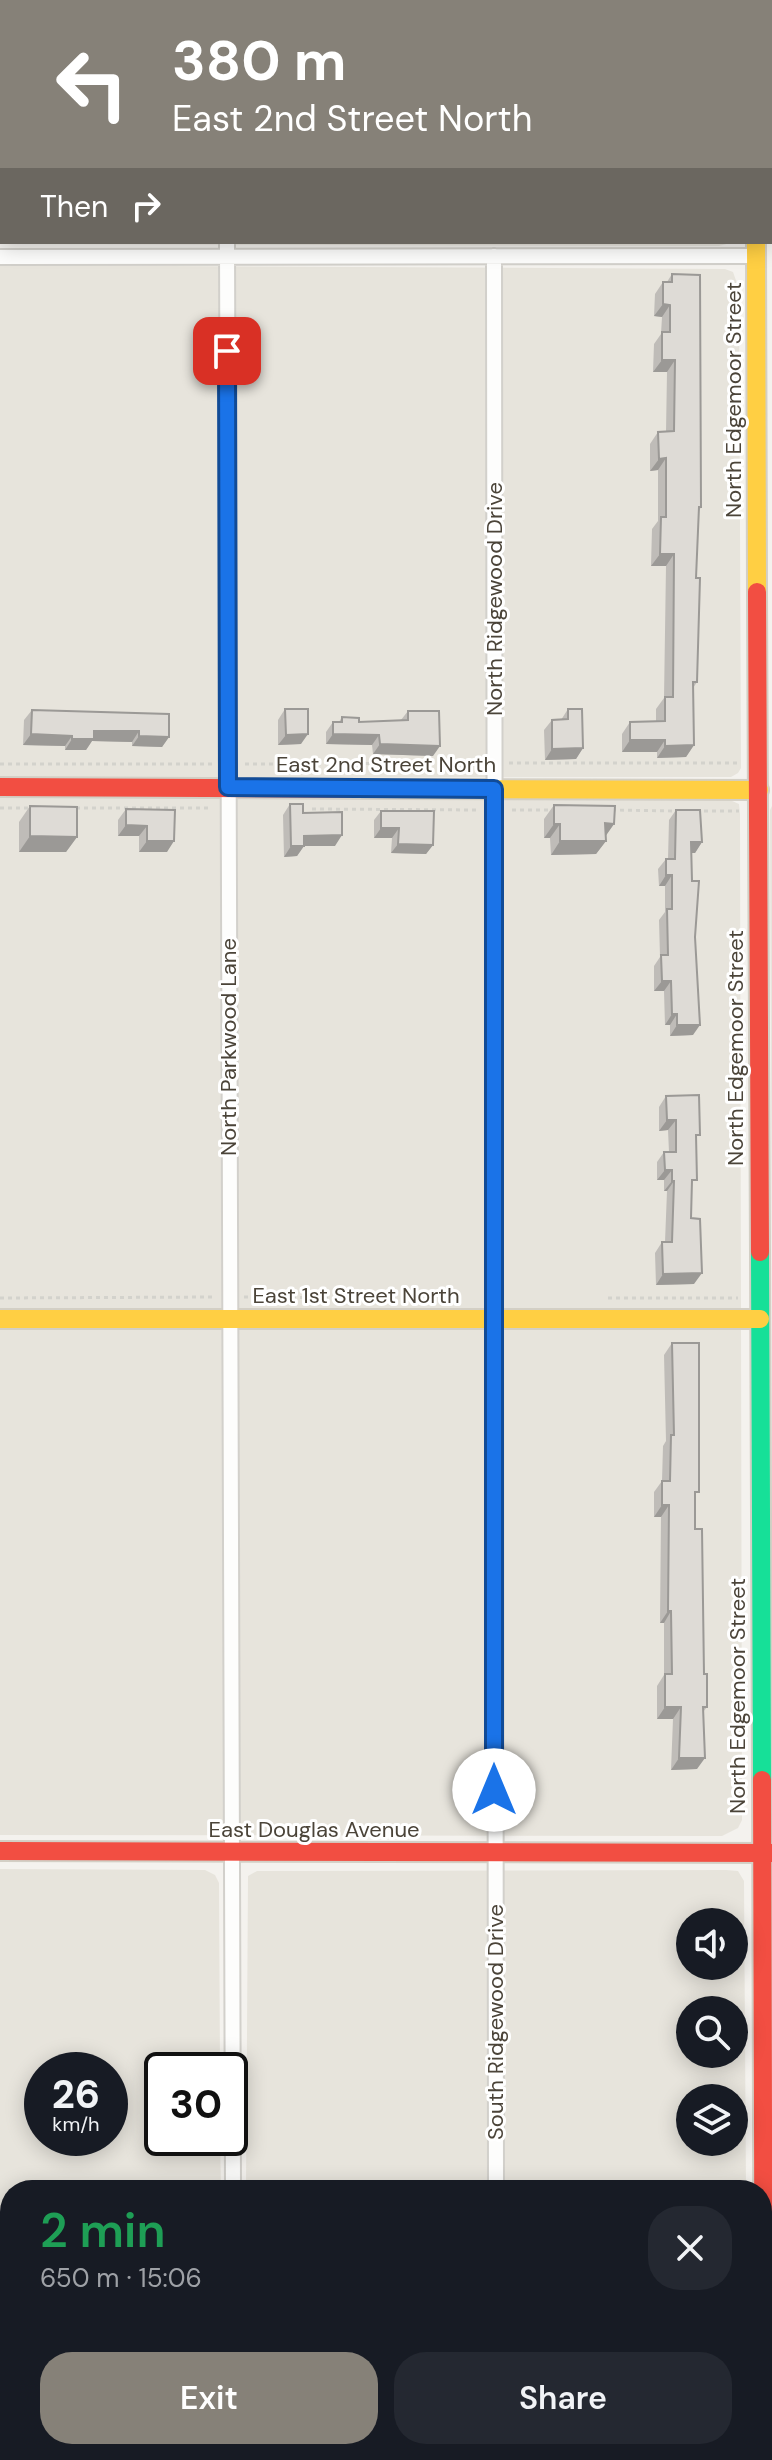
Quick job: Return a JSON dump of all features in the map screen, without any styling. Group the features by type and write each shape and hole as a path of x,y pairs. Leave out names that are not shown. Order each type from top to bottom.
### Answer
{"street":[{"path":"0,257 227,249 494,256 756,249"},
{"name":"North Parkwood Lane","path":"227,249 233,2180"},
{"name":"North Edgemoor Street","path":"756,249 765,790 760,1319 767,1853 765,2180"},
{"name":"North Ridgewood Drive","path":"494,256 494,1854"},
{"name":"East 2nd Street North","path":"0,787 765,790"},
{"name":"East 1st Street North","path":"0,1319 760,1319"},
{"name":"East Douglas Avenue","path":"0,1851 767,1853"},
{"name":"South Ridgewood Drive","path":"494,1854 496,2180"}],"path":[{"path":"0,764 737,763"},
{"path":"0,808 31,808"},
{"path":"62,808 228,808"},
{"path":"301,809 557,810"},
{"path":"603,810 678,811"},
{"path":"694,811 739,811"},
{"path":"0,1298 402,1299"},
{"path":"601,1299 738,1298"}],"shaded area":[{"path":"0,244 726,244 719,246"},
{"path":"0,265 725,269 733,272 739,289 741,768 738,773 731,777 0,778"},
{"path":"723,797 739,804 740,814 742,1820 738,1828 722,1836 0,1835 0,798"},
{"path":"772,806 772,1319 770,810"},
{"path":"0,1869 205,1870 215,1875 219,1883 220,2052 144,2052 144,2156 220,2156 221,2180 0,2180"},
{"path":"726,1870 738,1871 744,1881 744,1908 676,1908 676,1980 745,1980 745,1996 676,1996 676,2068 745,2068 745,2084 676,2084 676,2156 746,2156 746,2180 246,2180 248,1876 257,1871"}],"building":[{"path":"672,274 700,275 701,507 696,578 700,578 697,682 693,682 694,745 665,746 665,740 630,740 630,722 665,721 665,697 673,697 674,554 660,554 661,517 666,517 666,458 659,459 658,432 674,431 675,360 662,360 662,332 670,332 670,305 663,304 663,282 672,282"},
{"path":"285,709 308,709 308,734 286,735"},
{"path":"568,709 582,709 583,748 552,749 552,720 568,719"},
{"path":"32,710 169,714 169,737 139,736 139,731 94,731 94,739 31,734"},
{"path":"408,711 439,711 440,746 380,744 379,735 333,734 333,722 342,722 342,717 359,718 359,722 408,720"},
{"path":"290,804 303,804 303,813 342,812 342,835 304,836 304,846 291,846"},
{"path":"554,805 615,806 614,824 605,823 606,841 560,841 560,824 554,824"},
{"path":"30,806 77,807 77,837 30,836"},
{"path":"126,809 175,810 174,841 147,841 147,826 126,825"},
{"path":"676,810 700,810 702,842 691,842 692,881 699,881 695,937 700,1025 677,1025 677,1014 672,1014 671,981 662,981 661,955 668,955 667,909 672,909 672,875 666,875 666,859 675,859"},
{"path":"381,811 434,811 433,845 398,844 399,828 381,828"},
{"path":"699,1095 700,1135 696,1135 697,1180 692,1180 691,1218 700,1219 702,1273 663,1274 662,1242 672,1242 674,1181 672,1170 665,1170 664,1152 676,1152 676,1120 667,1120 666,1096"},
{"path":"672,1343 699,1343 699,1492 695,1492 695,1529 702,1529 704,1674 707,1674 707,1707 703,1707 705,1758 679,1758 681,1707 665,1707 665,1674 672,1674 671,1611 668,1611 669,1505 662,1505 662,1481 670,1481 671,1435 674,1435"}],"traffic: fast":[{"path":"760,1252 762,1780"}],"traffic: slow":[{"path":"756,244 757,592"},
{"path":"384,789 759,790"},
{"path":"0,1319 760,1319"}],"traffic: jam":[{"path":"757,592 760,1252"},
{"path":"0,787 384,789"},
{"path":"762,1780 763,2180"},
{"path":"0,1851 772,1853"}],"route":[{"path":"227,351 228,787 494,789 494,1790"}]}
